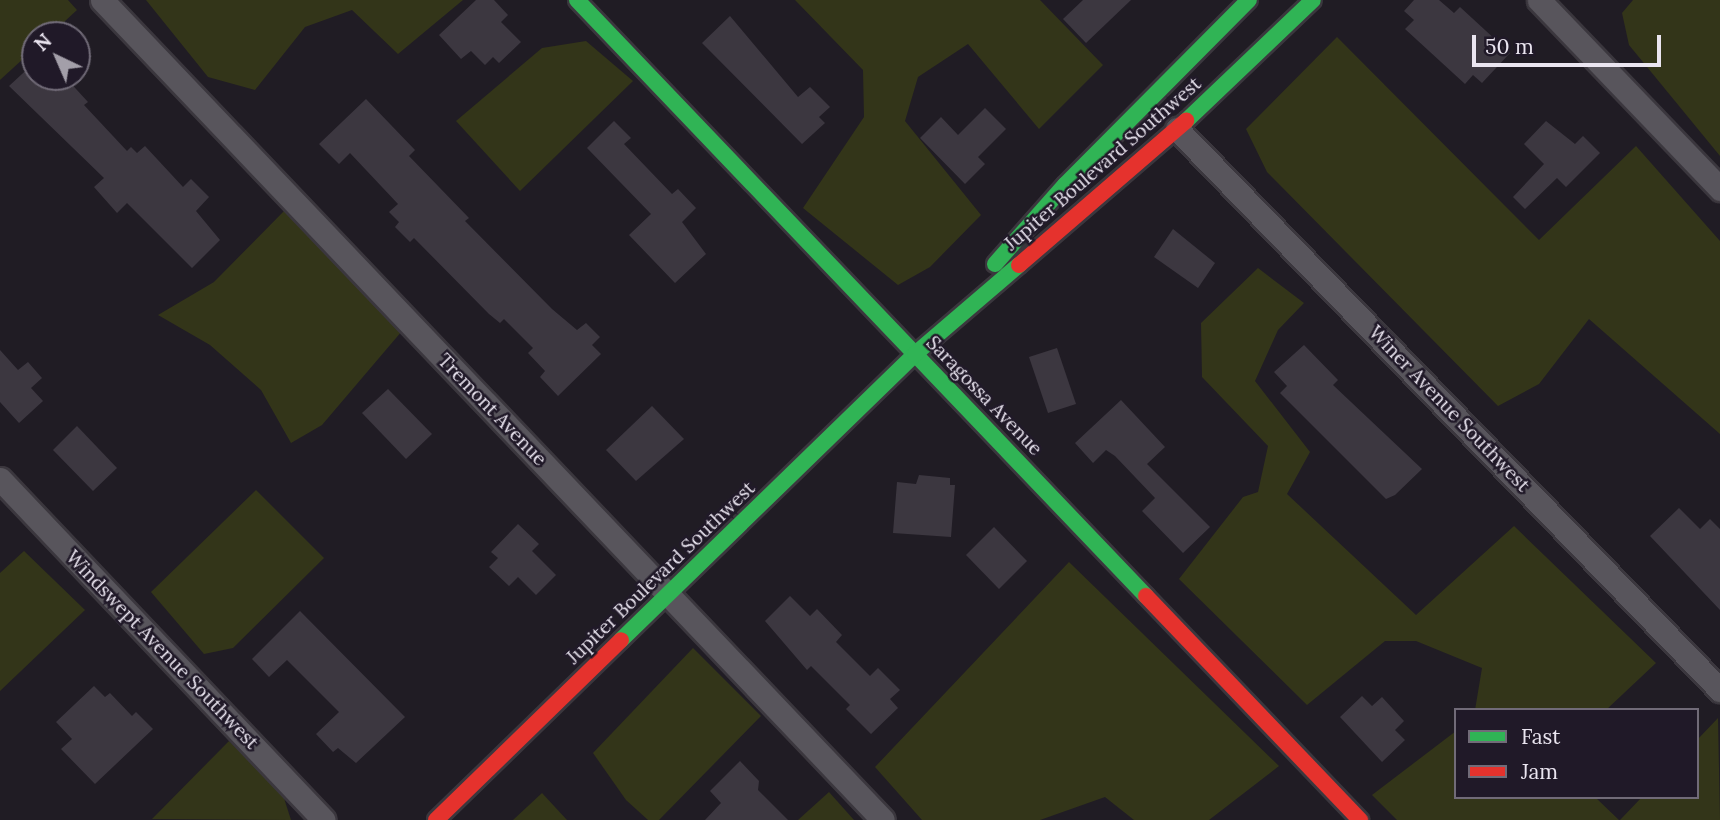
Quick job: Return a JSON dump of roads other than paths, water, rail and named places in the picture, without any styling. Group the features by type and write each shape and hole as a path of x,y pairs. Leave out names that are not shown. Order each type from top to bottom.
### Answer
{"street":[{"name":"Tremont Avenue","path":"102,0 883,820"},
{"name":"Saragossa Avenue","path":"577,0 1360,820"},
{"name":"Jupiter Boulevard Southwest","path":"915,355 1065,186 1249,0"},
{"name":"Jupiter Boulevard Southwest","path":"436,820 915,355 1178,129 1313,0"},
{"path":"1539,0 1720,188"},
{"name":"Winer Avenue Southwest","path":"1178,129 1720,690"},
{"name":"Windswept Avenue Southwest","path":"0,479 324,820"}]}
